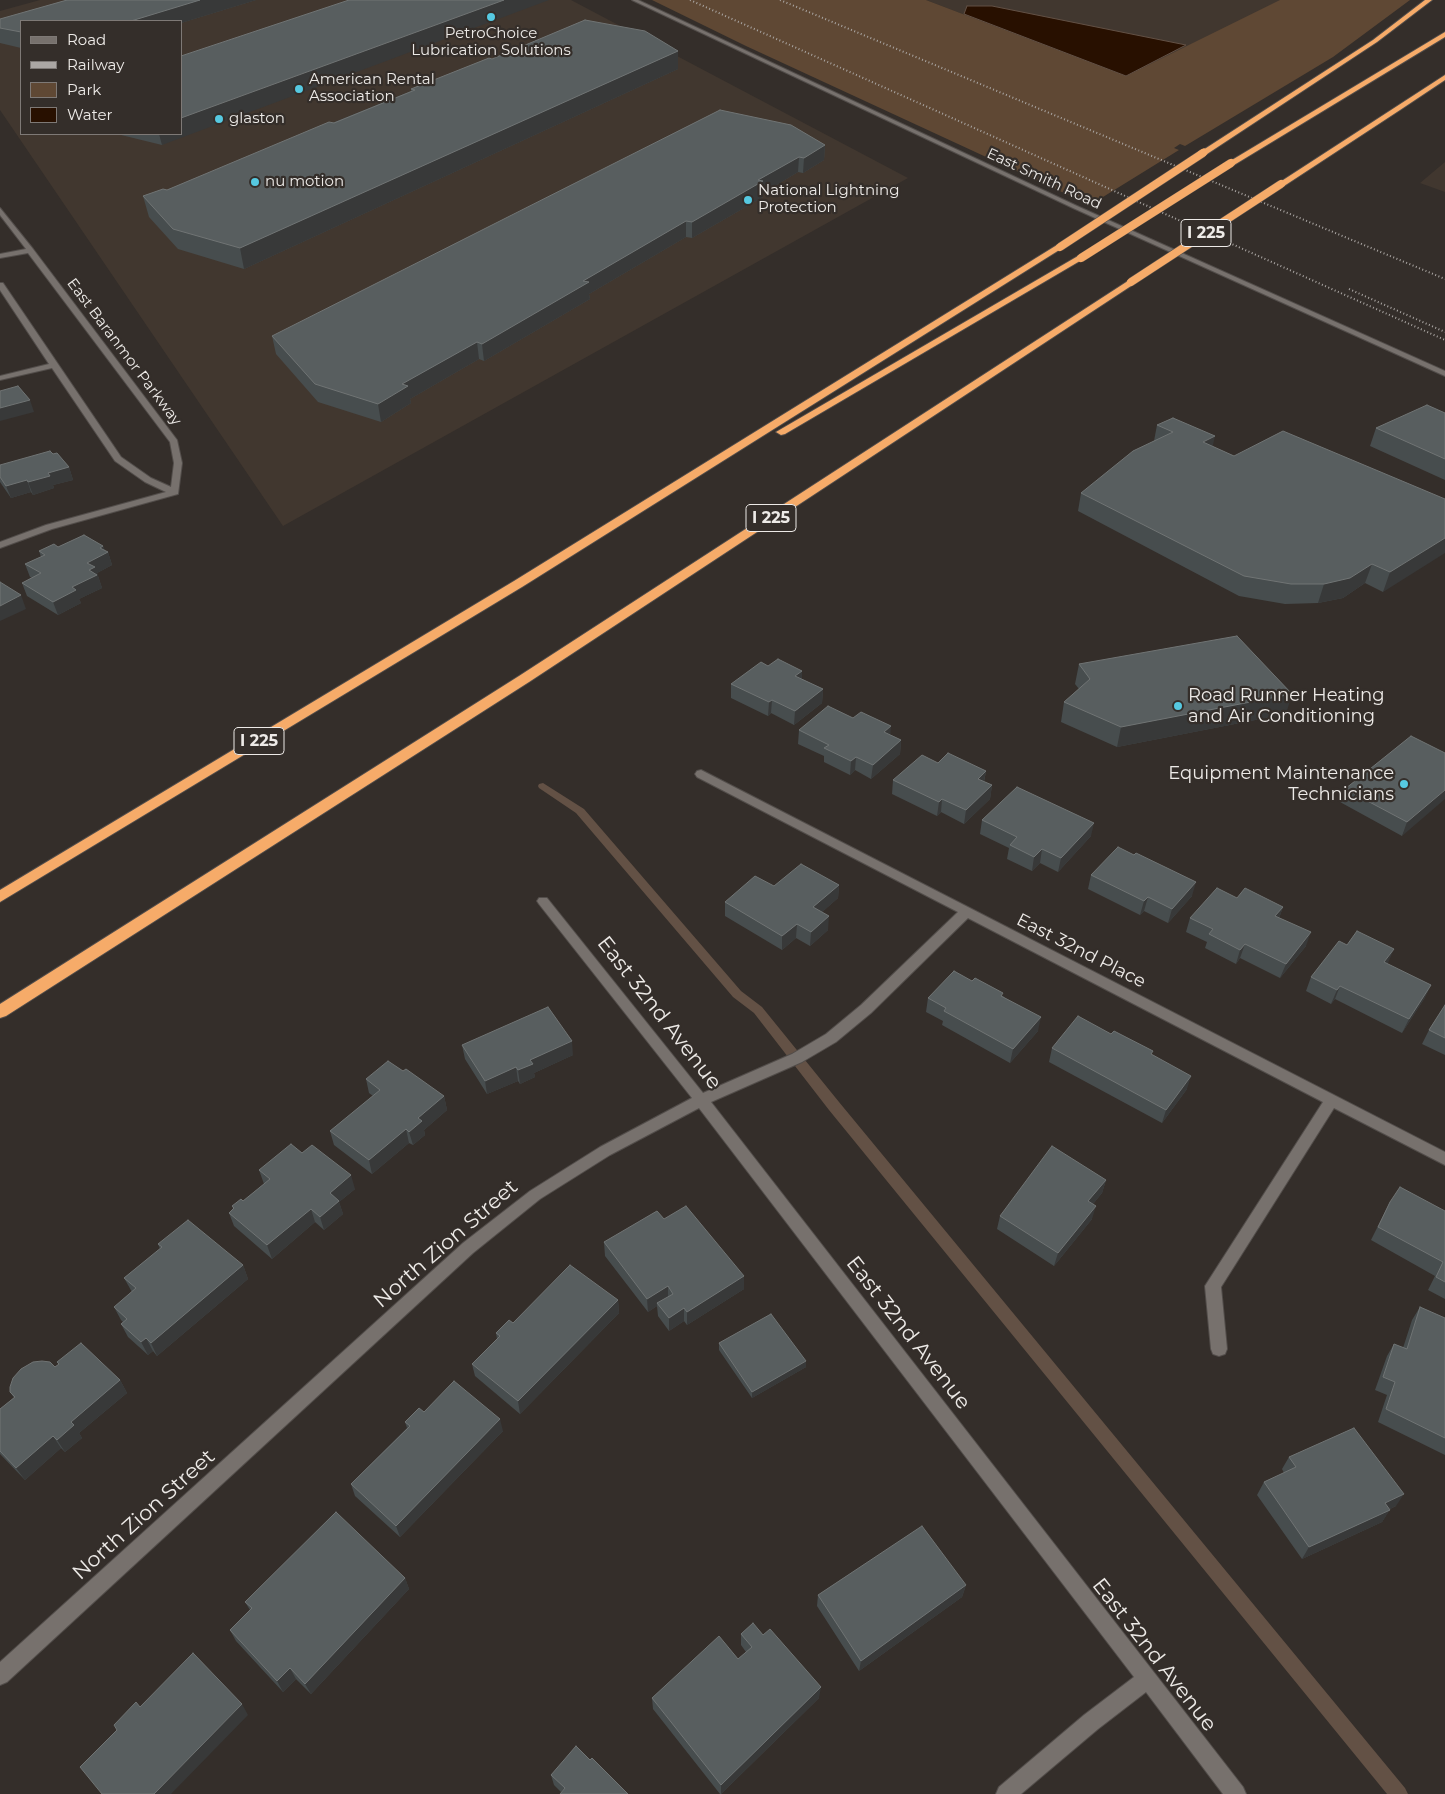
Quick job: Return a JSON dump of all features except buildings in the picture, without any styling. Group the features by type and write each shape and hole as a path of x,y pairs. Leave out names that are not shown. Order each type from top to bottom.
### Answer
{"highway":[{"path":"518,584 1060,248 1376,41 1429,0"},
{"path":"518,584 1081,258 1231,163 1445,34"},
{"path":"1398,110 1445,77"},
{"path":"1398,110 1445,85"},
{"name":"I 225","path":"0,1012 524,680 1281,184 1398,110"},
{"name":"I 225","path":"0,897 518,584"}],"street":[{"name":"East Smith Road","path":"634,0 1075,207 1445,374"},
{"name":"East Baranmor Parkway","path":"0,210 174,442 178,463 175,492"},
{"path":"0,256 31,250"},
{"path":"0,285 118,459 148,480 175,492"},
{"path":"0,378 54,365"},
{"path":"0,545 58,524 175,492"},
{"name":"East 32nd Place","path":"701,774 1445,1160"},
{"name":"East 32nd Avenue","path":"543,901 701,1100 1146,1680 1236,1794"},
{"name":"North Zion Street","path":"0,1675 468,1248 535,1195 605,1151 701,1100 797,1058 831,1038 866,1009 966,912"},
{"path":"1219,1349 1213,1286 1331,1101"},
{"path":"1006,1794 1090,1722 1146,1680"}],"shaded area":[{"path":"40,0 571,0 908,178 283,526 0,110 0,11"},
{"path":"926,0 1287,0 1126,76"},
{"path":"1445,162 1445,192 1420,183"}],"green space":[{"path":"652,0 926,0 1126,76 1280,0 1410,0 1333,57 1185,146 1180,144 1174,148 1179,150 1090,205 746,46"}],"water":[{"path":"967,6 992,6 1186,45 1126,76 964,14"}],"waterway":[{"path":"543,786 580,811 737,994 758,1010 834,1106 1399,1794"}],"railway":[{"path":"690,0 1445,340"},
{"path":"780,0 1445,279"},
{"path":"1349,289 1445,332"}],"place":[{"name":"PetroChoice Lubrication Solutions","path":"491,17"},
{"name":"American Rental Association","path":"299,89"},
{"name":"glaston","path":"219,119"},
{"name":"nu motion","path":"255,182"},
{"name":"National Lightning Protection","path":"748,200"},
{"name":"Road Runner Heating and Air Conditioning","path":"1178,706"},
{"name":"Equipment Maintenance Technicians","path":"1404,784"}]}
